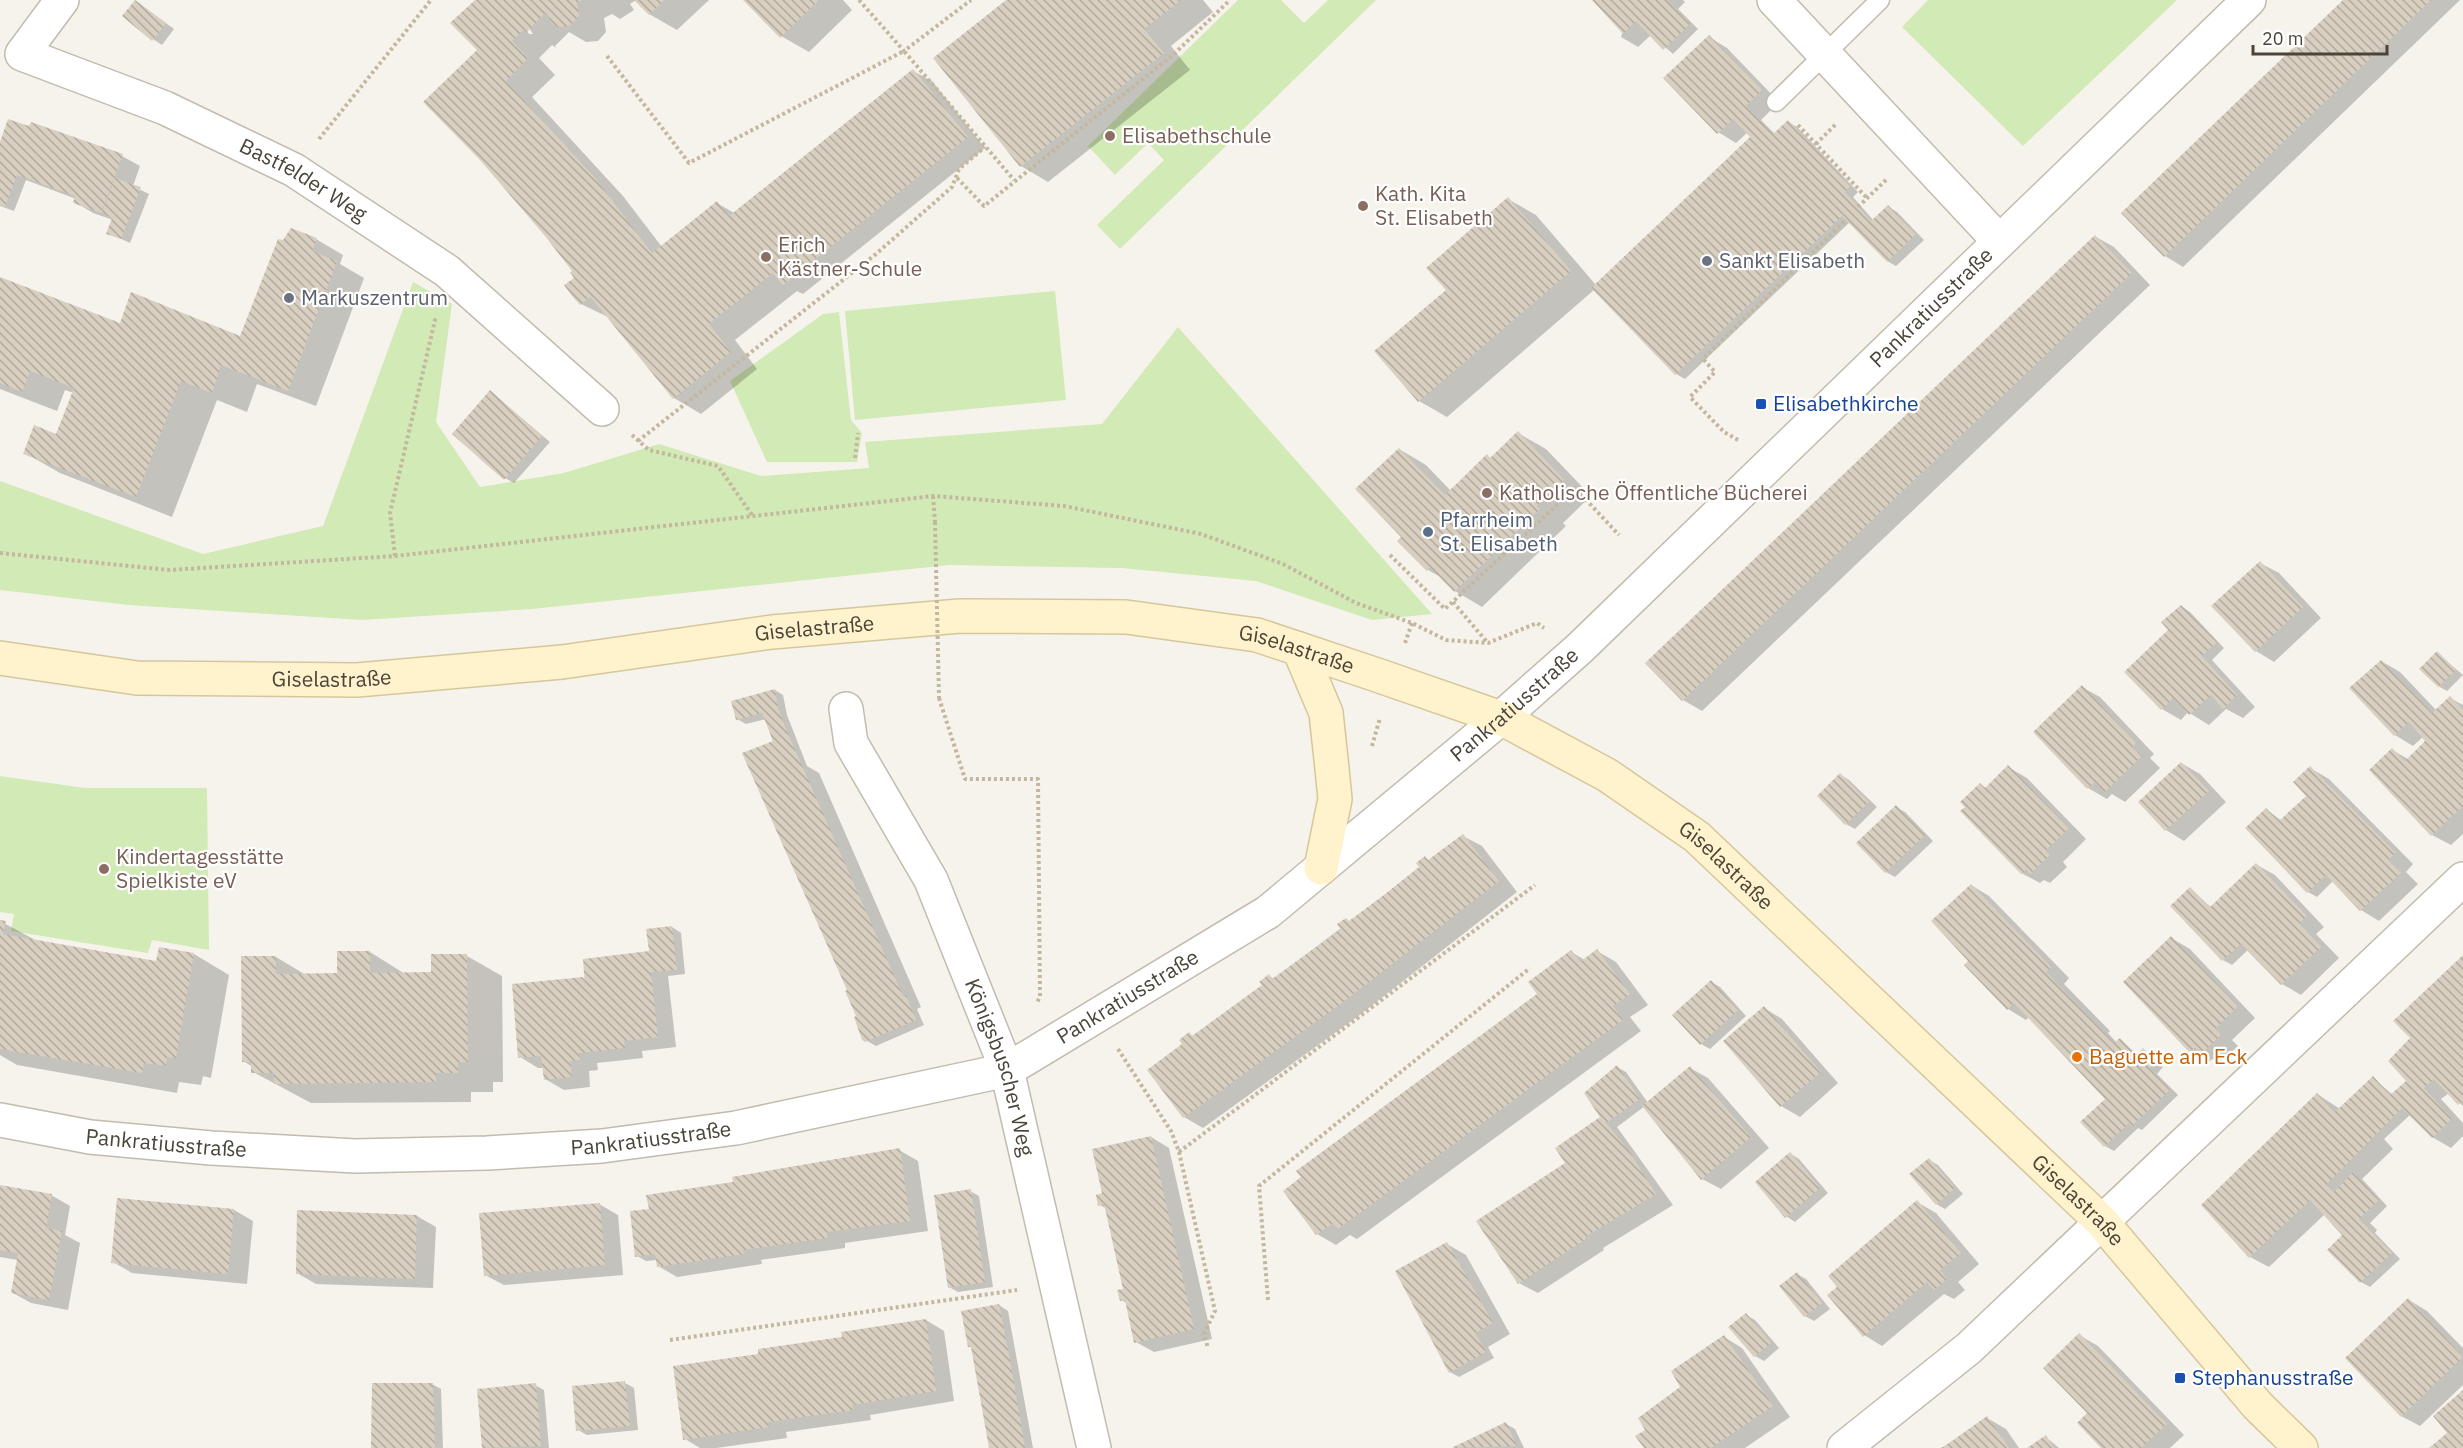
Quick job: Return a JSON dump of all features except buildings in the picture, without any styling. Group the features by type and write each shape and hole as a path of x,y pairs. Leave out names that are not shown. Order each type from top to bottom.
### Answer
{"main road":[{"name":"Giselastraße","path":"0,658 137,678 357,680 562,662 772,632 960,616 1126,617 1257,635 1500,718 1607,775 1696,837 2101,1221 2258,1406 2301,1448"},
{"path":"1299,649 1326,713 1331,759 1335,800 1321,868"}],"street":[{"name":"Bastfelder Weg","path":"62,0 22,54 165,108 294,170 447,271 602,409"},
{"name":"Pankratiusstraße","path":"1774,0 1825,52 1999,242"},
{"name":"Pankratiusstraße","path":"0,1120 90,1137 211,1148 355,1156 487,1153 602,1146 736,1128 1007,1070 1268,912 1500,718 1580,648 2249,0"},
{"name":"Königsbuscher Weg","path":"846,709 851,743 931,880 1007,1070 1094,1448"},
{"path":"1844,1448 1969,1348 2463,879"}],"lane":[{"path":"1776,102 1880,0"}],"path":[{"path":"294,170 431,0"},
{"path":"859,0 1014,180"},
{"path":"606,56 689,163 904,51 971,0"},
{"path":"957,178 984,206 1173,56 1230,0"},
{"path":"1776,102 1866,200 1858,207"},
{"path":"1816,144 1824,136"},
{"path":"638,441 876,254 952,187 959,169 985,147"},
{"path":"1773,459 1724,432 1690,397 1714,372 1702,359 1846,220"},
{"path":"395,556 390,513 447,271"},
{"path":"855,458 858,434"},
{"path":"634,437 649,450 718,466 752,515"},
{"path":"1390,555 1445,609 1575,489 1619,535"},
{"path":"0,553 169,570 395,556 933,496 1064,506 1201,534 1283,564 1356,603 1412,623 1446,639 1488,643 1506,638 1537,623 1580,648"},
{"path":"933,496 939,698 965,779 1038,779 1040,996 1035,1006"},
{"path":"1453,602 1488,643"},
{"path":"1179,1152 1535,885"},
{"path":"1268,1300 1259,1186 1530,968"},
{"path":"1097,1015 1171,1131 1179,1152 1215,1311 1204,1334 1208,1348"},
{"path":"670,1340 1057,1285"}],"green space":[{"path":"1238,0 1281,0 1304,23 1328,0 1376,0 1120,249 1097,225 1164,160 1148,143 1115,175 1088,146"},
{"path":"1928,0 2177,0 2023,146 1902,27"},
{"path":"413,282 452,304 436,422 480,487 564,473 659,444 761,476 869,468 865,442 1102,424 1178,327 1432,614 1372,620 1256,581 1121,568 949,565 532,609 362,620 129,605 0,590 0,481 203,554 323,526"},
{"path":"1055,291 1066,400 855,420 845,311"},
{"path":"839,312 851,420 862,433 857,462 767,462 730,381 823,314"},
{"path":"0,776 85,788 207,788 209,950 152,940 148,953 11,931 14,914 0,912"}],"place":[{"name":"Elisabethschule","path":"1110,136"},
{"name":"Kath. Kita St. Elisabeth","path":"1363,206"},
{"name":"Erich Kästner-Schule","path":"766,257"},
{"name":"Sankt Elisabeth","path":"1707,261"},
{"name":"Markuszentrum","path":"289,298"},
{"name":"Elisabethkirche","path":"1761,404"},
{"name":"Katholische Öffentliche Bücherei","path":"1487,493"},
{"name":"Pfarrheim St. Elisabeth","path":"1428,532"},
{"name":"Kindertagesstätte Spielkiste eV","path":"104,869"},
{"name":"Baguette am Eck","path":"2077,1057"},
{"name":"Stephanusstraße","path":"2180,1378"}]}
